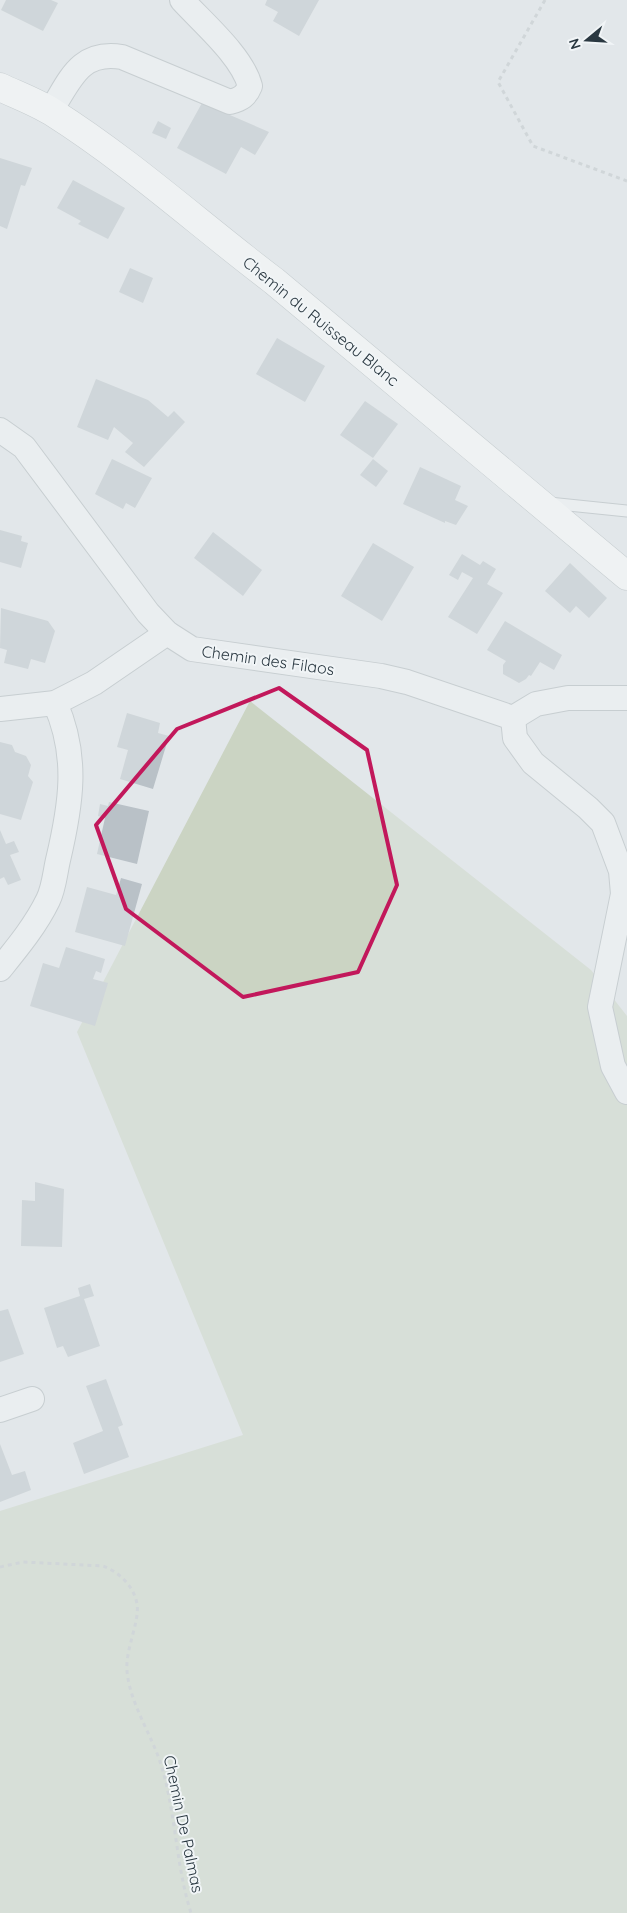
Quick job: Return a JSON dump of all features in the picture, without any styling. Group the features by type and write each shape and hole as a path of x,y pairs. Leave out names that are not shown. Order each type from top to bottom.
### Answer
{"street":[{"path":"50,112 78,68 86,61 98,56 122,57 230,102 239,100 246,94 250,86 247,76 238,62 182,0"},
{"name":"Chemin du Ruisseau Blanc","path":"0,87 50,112 142,174 214,235 274,281 627,576"},
{"name":"Chemin des Filaos","path":"0,430 24,447 148,613 167,633 192,650 380,676 407,682 513,718"},
{"path":"0,708 55,703 94,683 167,633"},
{"path":"627,698 568,698 536,704 513,718 515,738 533,763 588,808 603,823 622,871 623,894 600,1007 612,1066 627,1092"},
{"path":"0,969 24,939 48,899 68,817 70,745 55,703"},
{"path":"0,1410 32,1399"}],"lane":[{"path":"538,502 627,510"}],"path":[{"path":"545,0 498,82 533,146 627,181"},
{"name":"Chemin De Palmas","path":"0,1567 23,1562 103,1566 115,1571 132,1590 138,1605 128,1652 127,1671 131,1690 153,1739 162,1770 183,1887 191,1913"}],"highlighted area":[{"path":"279,688 367,750 397,885 358,972 243,997 126,909 96,825 177,729"}],"green space":[{"path":"250,701 591,970 627,1016 627,1913 0,1913 0,1511 243,1435 77,1032"}],"building":[{"path":"6,0 51,0 58,3 43,31 1,10"},
{"path":"267,0 319,0 299,36 273,21 278,12 265,5"},
{"path":"202,103 269,132 255,155 241,147 226,174 177,148"},
{"path":"158,121 171,128 166,139 152,133"},
{"path":"0,158 32,168 25,186 21,185 7,229 0,226"},
{"path":"73,180 125,208 108,239 78,224 81,221 57,208"},
{"path":"130,268 153,278 143,303 119,292"},
{"path":"277,338 325,366 305,402 256,374"},
{"path":"96,379 148,400 168,417 174,411 185,422 144,467 125,452 133,443 114,427 108,440 77,427"},
{"path":"365,401 398,424 373,458 340,435"},
{"path":"112,459 152,478 135,508 126,503 123,509 95,494"},
{"path":"373,459 388,471 376,487 360,475"},
{"path":"420,467 461,486 455,500 468,506 456,525 445,521 445,523 403,504"},
{"path":"0,530 22,536 21,541 28,543 21,568 0,562"},
{"path":"213,532 262,570 243,596 194,558"},
{"path":"373,543 414,567 382,621 341,596"},
{"path":"462,554 480,565 483,561 496,569 487,584 503,593 477,634 448,617 473,578 462,572 458,580 449,575"},
{"path":"570,563 607,598 589,618 576,606 570,613 545,591"},
{"path":"1,608 48,621 55,631 45,663 31,659 28,669 4,663 7,650 0,648"},
{"path":"505,621 562,655 554,670 540,662 531,676 529,675 519,683 503,674 503,665 506,661 487,650"},
{"path":"127,713 160,723 158,733 169,736 153,789 120,779 128,750 117,747"},
{"path":"0,742 12,745 15,752 26,756 31,765 28,776 33,782 21,820 0,814"},
{"path":"109,802 149,811 137,864 97,854 105,818 98,816 100,804 108,806"},
{"path":"0,830 6,844 14,841 19,852 10,855 21,880 8,885 4,877 0,879"},
{"path":"121,878 142,884 125,946 75,932 87,887 116,895"},
{"path":"66,947 105,959 101,973 96,971 93,979 108,983 95,1026 30,1006 43,963 59,968"},
{"path":"35,1182 64,1189 62,1247 21,1246 22,1200 35,1201"},
{"path":"90,1284 94,1296 84,1299 100,1346 68,1357 63,1346 57,1348 44,1308 80,1296 78,1288"},
{"path":"8,1309 24,1354 0,1362 0,1311"},
{"path":"106,1379 123,1425 118,1427 129,1457 84,1474 73,1443 103,1431 86,1386"},
{"path":"0,1444 12,1475 25,1471 31,1490 0,1502"}]}
